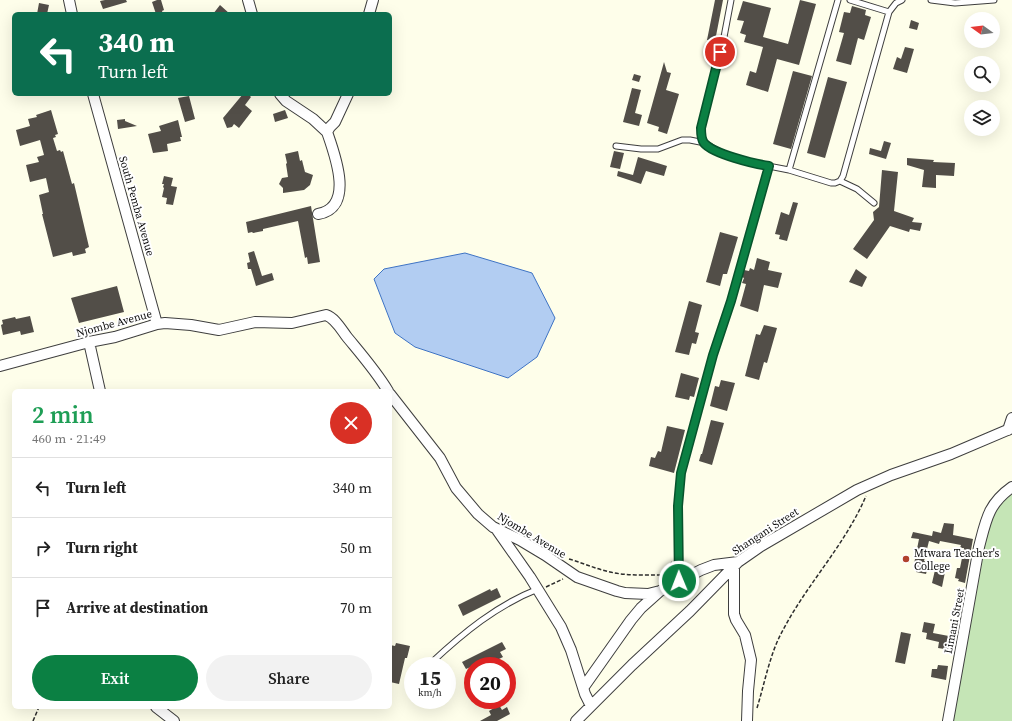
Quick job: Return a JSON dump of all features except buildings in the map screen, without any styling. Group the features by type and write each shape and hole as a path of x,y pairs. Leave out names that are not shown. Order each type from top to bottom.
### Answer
{"street":[{"path":"69,0 72,12"},
{"path":"248,0 251,12"},
{"path":"370,12 373,0"},
{"name":"South Pemba Avenue","path":"94,96 157,324"},
{"path":"282,96 286,101 313,119 328,132 337,161 339,177 339,193 337,201 335,206 318,214"},
{"path":"328,132 330,127 335,122 347,96"},
{"name":"Njombe Avenue","path":"0,366 89,342 115,337 157,324 191,324 219,330 255,322 292,323 311,319 320,315 329,316 338,325 371,366 387,389"},
{"path":"89,342 100,389"},
{"name":"Njombe Avenue","path":"392,397 440,458 461,494 478,514 497,530 520,540 577,577 608,589 625,593 648,594 660,591 714,565 736,564"},
{"path":"1010,429 1012,418"},
{"name":"Shangani Street","path":"576,721 632,665 690,611 736,564 788,529 871,483 951,454 1010,429"},
{"name":"Limani Street","path":"948,721 979,547 983,532 992,507 1001,495 1012,487"},
{"path":"497,530 519,560 561,627 591,706"},
{"path":"736,564 734,614 736,620 746,635 751,660 747,699 747,721"},
{"path":"583,688 641,608 660,591"},
{"path":"159,709 174,721"}],"lane":[{"path":"705,143 701,135 701,128 724,37 731,0"},
{"path":"789,170 838,0"},
{"path":"850,0 889,12"},
{"path":"616,146 641,149 658,149 682,140 690,140 705,143 718,151 743,161 789,170 831,183 840,181 843,176 889,12 896,3 902,0"},
{"path":"931,0 955,3 994,0"},
{"path":"679,581 679,491 681,473 713,355 731,301 769,166"},
{"path":"840,181 857,189 874,202"},
{"path":"438,657 463,634 493,612 511,601 538,589"}],"path":[{"path":"756,712 776,644 783,630 823,567 839,546 861,508 871,483"},
{"path":"553,561 559,558 566,559 625,575 663,575 678,554"},
{"path":"538,589 560,580 577,577"},
{"path":"33,721 38,709"}],"green space":[{"path":"1012,492 1012,721 953,721 991,513"}],"water":[{"path":"465,253 532,273 555,318 537,357 508,378 415,347 395,333 374,279 384,269"}],"place":[{"name":"Mtwara Teacher's College","path":"906,559"}],"route":[{"path":"679,581 678,506 681,473 713,355 731,301 769,166 743,161 718,151 705,143 701,135 701,128 720,52"}]}
